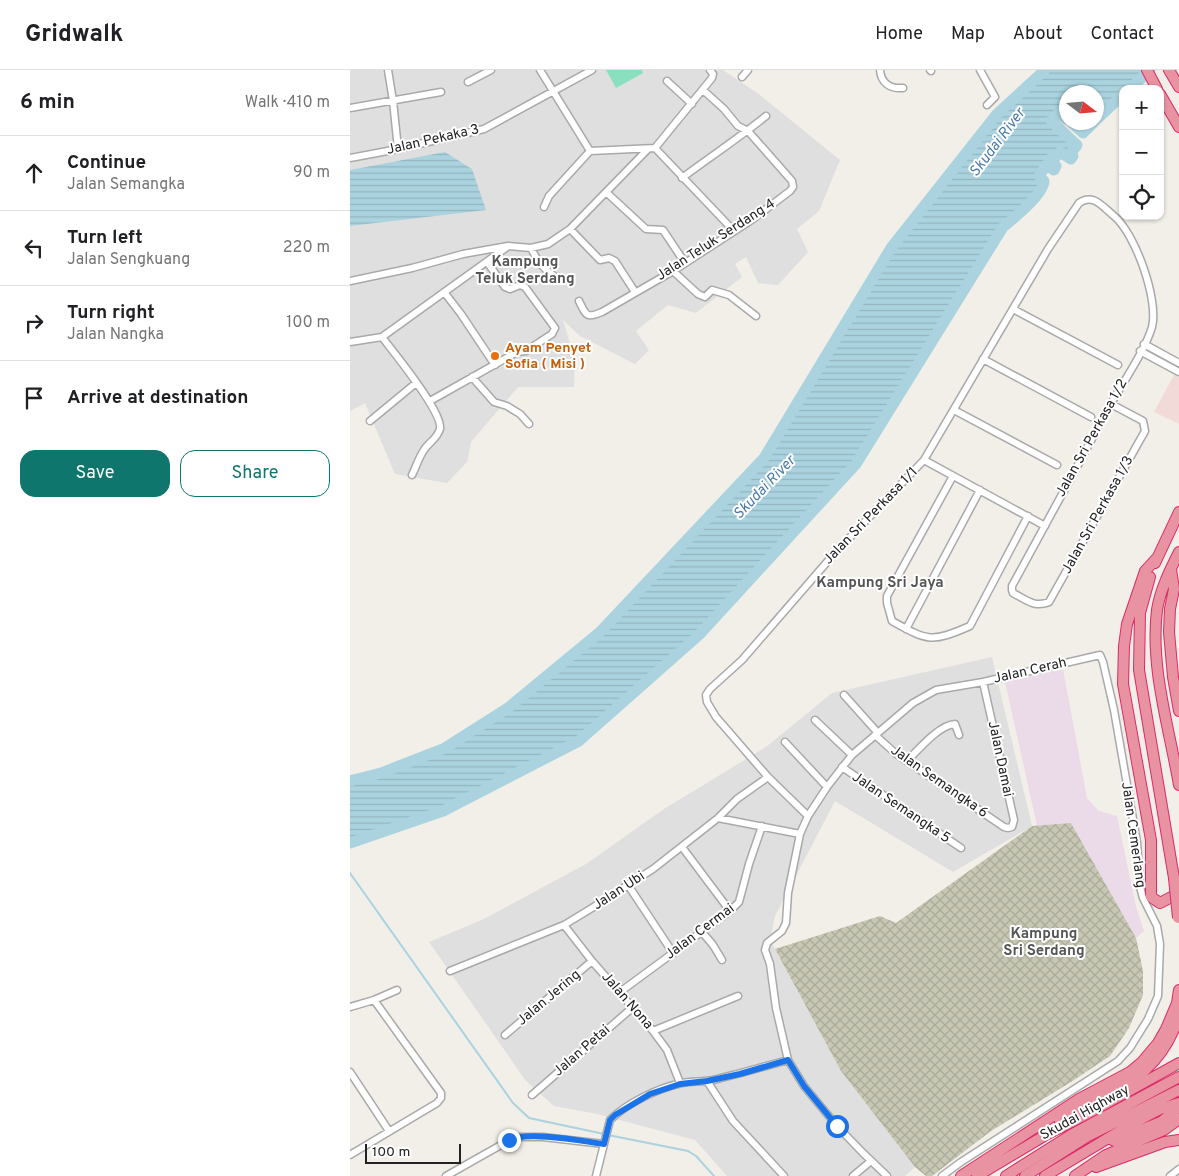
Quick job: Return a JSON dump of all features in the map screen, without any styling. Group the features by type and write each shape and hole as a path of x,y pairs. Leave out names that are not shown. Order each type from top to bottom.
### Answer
{"highway":[{"path":"1147,70 1155,85"},
{"path":"1169,70 1179,86"},
{"path":"1164,101 1179,127"},
{"path":"1179,512 1157,558 1146,588 1140,613 1139,670 1179,900"},
{"path":"1179,552 1171,568 1158,608 1155,636 1163,704 1179,785"},
{"path":"1157,558 1146,572 1127,624 1124,646 1123,684 1151,840 1152,897 1160,903 1179,893"},
{"path":"1171,568 1174,590 1170,609 1169,632 1173,677 1179,710"},
{"path":"1173,874 1178,923"},
{"path":"961,1176 1079,1099 1130,1072 1142,1062 1158,1044 1166,1029 1179,990"},
{"path":"1097,1105 1128,1084 1155,1061 1165,1048 1179,1016"},
{"path":"977,1176 1097,1105 1179,1063"},
{"name":"Skudai Highway","path":"1006,1176 1071,1135 1179,1077"},
{"name":"Skudai Highway","path":"1024,1176 1088,1136 1179,1090"},
{"path":"1045,1176 1135,1122 1160,1109 1179,1103"},
{"path":"1056,1176 1120,1138 1161,1122 1179,1107"},
{"path":"1078,1174 1106,1156 1164,1130 1179,1119"},
{"path":"1078,1174 1165,1142 1179,1140"}],"street":[{"path":"388,70 394,101 398,149"},
{"path":"468,82 491,70"},
{"path":"540,70 590,151"},
{"name":"Jalan Pekaka 3","path":"350,158 484,129 592,70"},
{"path":"350,281 412,268 463,254 508,246 531,248 548,244 570,229 692,104 714,75 710,70"},
{"path":"742,77 748,70"},
{"path":"880,70 881,78 887,85 903,88"},
{"path":"980,70 996,97 987,105"},
{"path":"667,81 692,104"},
{"path":"704,90 738,126 748,131"},
{"path":"350,108 441,92"},
{"path":"682,178 766,116"},
{"name":"Jalan Teluk Serdang 4","path":"579,302 586,314 593,316 673,271 790,191 793,187 792,181 748,131"},
{"path":"544,207 549,196 590,151 651,148 734,231"},
{"path":"606,192 646,229 663,230 685,263"},
{"name":"Jalan Sri Perkasa 1/2","path":"1012,590 1012,586 1144,344 1152,326 1153,312 1144,268 1128,232 1119,220 1092,199 1086,199 1079,204 1048,249 1013,309"},
{"path":"570,229 600,260 609,258 615,261 635,292"},
{"path":"350,342 382,337 508,246"},
{"path":"531,248 545,270 553,275"},
{"path":"430,401 517,352 526,351 554,331 555,328 525,287 520,285 507,289 487,262"},
{"path":"673,271 698,294 705,297 712,290 730,295 756,316"},
{"path":"444,292 495,365"},
{"path":"1013,309 1118,365"},
{"name":"Jalan Sri Perkasa 1/1","path":"808,816 727,731 707,702 706,695 710,689 742,660 834,554 924,460 1013,309"},
{"path":"382,337 430,401 440,427 435,439 424,450 412,475"},
{"path":"1144,344 1179,364"},
{"path":"1140,351 1179,372"},
{"path":"983,359 1091,417"},
{"path":"472,377 494,402 507,406 520,414 529,424"},
{"path":"370,421 416,383"},
{"name":"Jalan Sri Perkasa 1/3","path":"1012,590 1030,603 1043,605 1050,602 1145,430 1143,422 1110,404"},
{"path":"954,410 1057,466"},
{"path":"924,460 1045,526"},
{"path":"953,476 887,596 887,604 892,622 924,637 933,639 970,626 1028,516"},
{"path":"906,629 980,490"},
{"name":"Jalan Cerah","path":"887,1176 837,1126 804,1086 788,1060 776,1008 770,964 765,950 767,943 782,931 786,923 788,893 800,834 808,816 827,787 852,755 913,703 936,690 983,682 1100,656"},
{"name":"Jalan Cemerlang","path":"942,1176 1118,1061 1130,1048 1148,1019 1158,996 1160,944 1157,926 1143,898 1140,887 1137,842 1114,710 1100,656"},
{"name":"Jalan Damai","path":"983,682 1014,820 1012,826 1004,827"},
{"name":"Jalan Semangka 6","path":"844,695 876,734 907,761 1004,827"},
{"path":"815,720 852,755"},
{"path":"907,761 948,724 955,724 960,735"},
{"path":"785,742 827,787"},
{"name":"Jalan Semangka 5","path":"842,767 960,848"},
{"name":"Jalan Ubi","path":"450,971 564,924 628,885 682,847 718,818 737,799 768,776"},
{"path":"718,818 800,834"},
{"name":"Jalan Cermai","path":"620,992 730,911 739,902 762,826"},
{"path":"682,847 730,911"},
{"path":"628,885 673,953"},
{"path":"1152,914 1162,906 1179,900"},
{"name":"Jalan Nona","path":"564,924 592,961 653,1031 667,1050 680,1084"},
{"path":"702,932 722,960"},
{"name":"Jalan Jering","path":"505,1035 592,961"},
{"path":"350,1007 374,1000 397,990"},
{"path":"653,1031 738,996"},
{"path":"350,1155 437,1103 441,1098 441,1093 374,1000"},
{"name":"Jalan Petai","path":"532,1095 632,1008"},
{"path":"596,1176 610,1120 615,1115 650,1094 680,1084 740,1074 788,1060"},
{"path":"350,1072 389,1131"},
{"path":"707,1081 733,1121 784,1176"},
{"path":"446,1176 515,1137 604,1141"},
{"path":"853,1176 871,1161"},
{"path":"1170,1176 1179,1169"}],"shaded area":[{"path":"350,70 723,70 760,95 840,160 819,211 797,229 808,252 778,285 758,283 746,257 735,264 742,277 696,313 668,305 636,331 649,350 635,364 580,336 563,320 575,360 574,387 518,387 471,442 467,462 447,483 395,474 365,403 350,411"},
{"path":"1174,375 1179,377 1179,424 1154,412"},
{"path":"992,657 1032,826 953,872 835,801 775,916 770,940 841,1071 915,1167 905,1176 727,1176 695,1140 597,1114 554,1106 526,1081 429,942 484,919 586,864 664,809 766,747 832,693"},
{"path":"1063,669 1087,798 1099,811 1117,816 1136,907 1144,931 1136,938 1071,823 1037,826 1005,682"},
{"path":"1071,823 1136,938 1143,971 1143,995 1129,1028 1110,1056 991,1131 932,1176 926,1176 915,1167 841,1071 775,949 880,916 896,923 1032,826"}],"green space":[{"path":"606,70 642,70 643,73 616,88"}],"water":[{"name":"Skudai River","path":"1045,70 1150,70 1134,85 1119,85 1119,99 1104,113 1104,85 1059,85 1059,113 1052,121 1059,130 1061,130 1077,145 1070,154 1073,156 1071,159 1060,152 1049,161 1056,166 1054,170 1046,165 1040,175 1040,178 1044,181 1039,193 1003,227 856,464 699,635 579,741 443,811 350,843 350,781 381,773 445,748 508,708 600,632 764,459 891,248 997,114"},
{"path":"445,152 472,169 486,210 350,226 350,170"}],"waterway":[{"name":"Skudai River","path":"350,781 381,773 445,748 508,708 600,632 764,458 891,248 997,114 1045,70"},
{"path":"1134,85 1150,70"},
{"path":"1104,113 1119,99"},
{"path":"1059,113 1051,121 1059,128"},
{"path":"350,843 443,811 579,741 699,635 856,464 1003,227 1039,193 1044,181 1040,178 1040,175 1046,165 1054,170 1056,166 1049,161 1060,152 1071,159 1073,156 1070,154 1077,145 1061,130"},
{"path":"1080,130 1083,133 1086,130"},
{"path":"350,873 513,1103 529,1118 604,1134"},
{"path":"608,1135 688,1151 696,1156 714,1176"}],"place":[{"name":"Ayam Penyet Sofia ( Misi )","path":"495,356"}],"district":[{"name":"Kampung Teluk Serdang","path":"525,270"},
{"name":"Kampung Sri Jaya","path":"880,583"},
{"name":"Kampung Sri Serdang","path":"1044,942"}],"route":[{"path":"509,1140 515,1137 543,1137 604,1144 610,1120 650,1094 685,1082 707,1081 740,1074 788,1060 804,1086 837,1126"}]}
